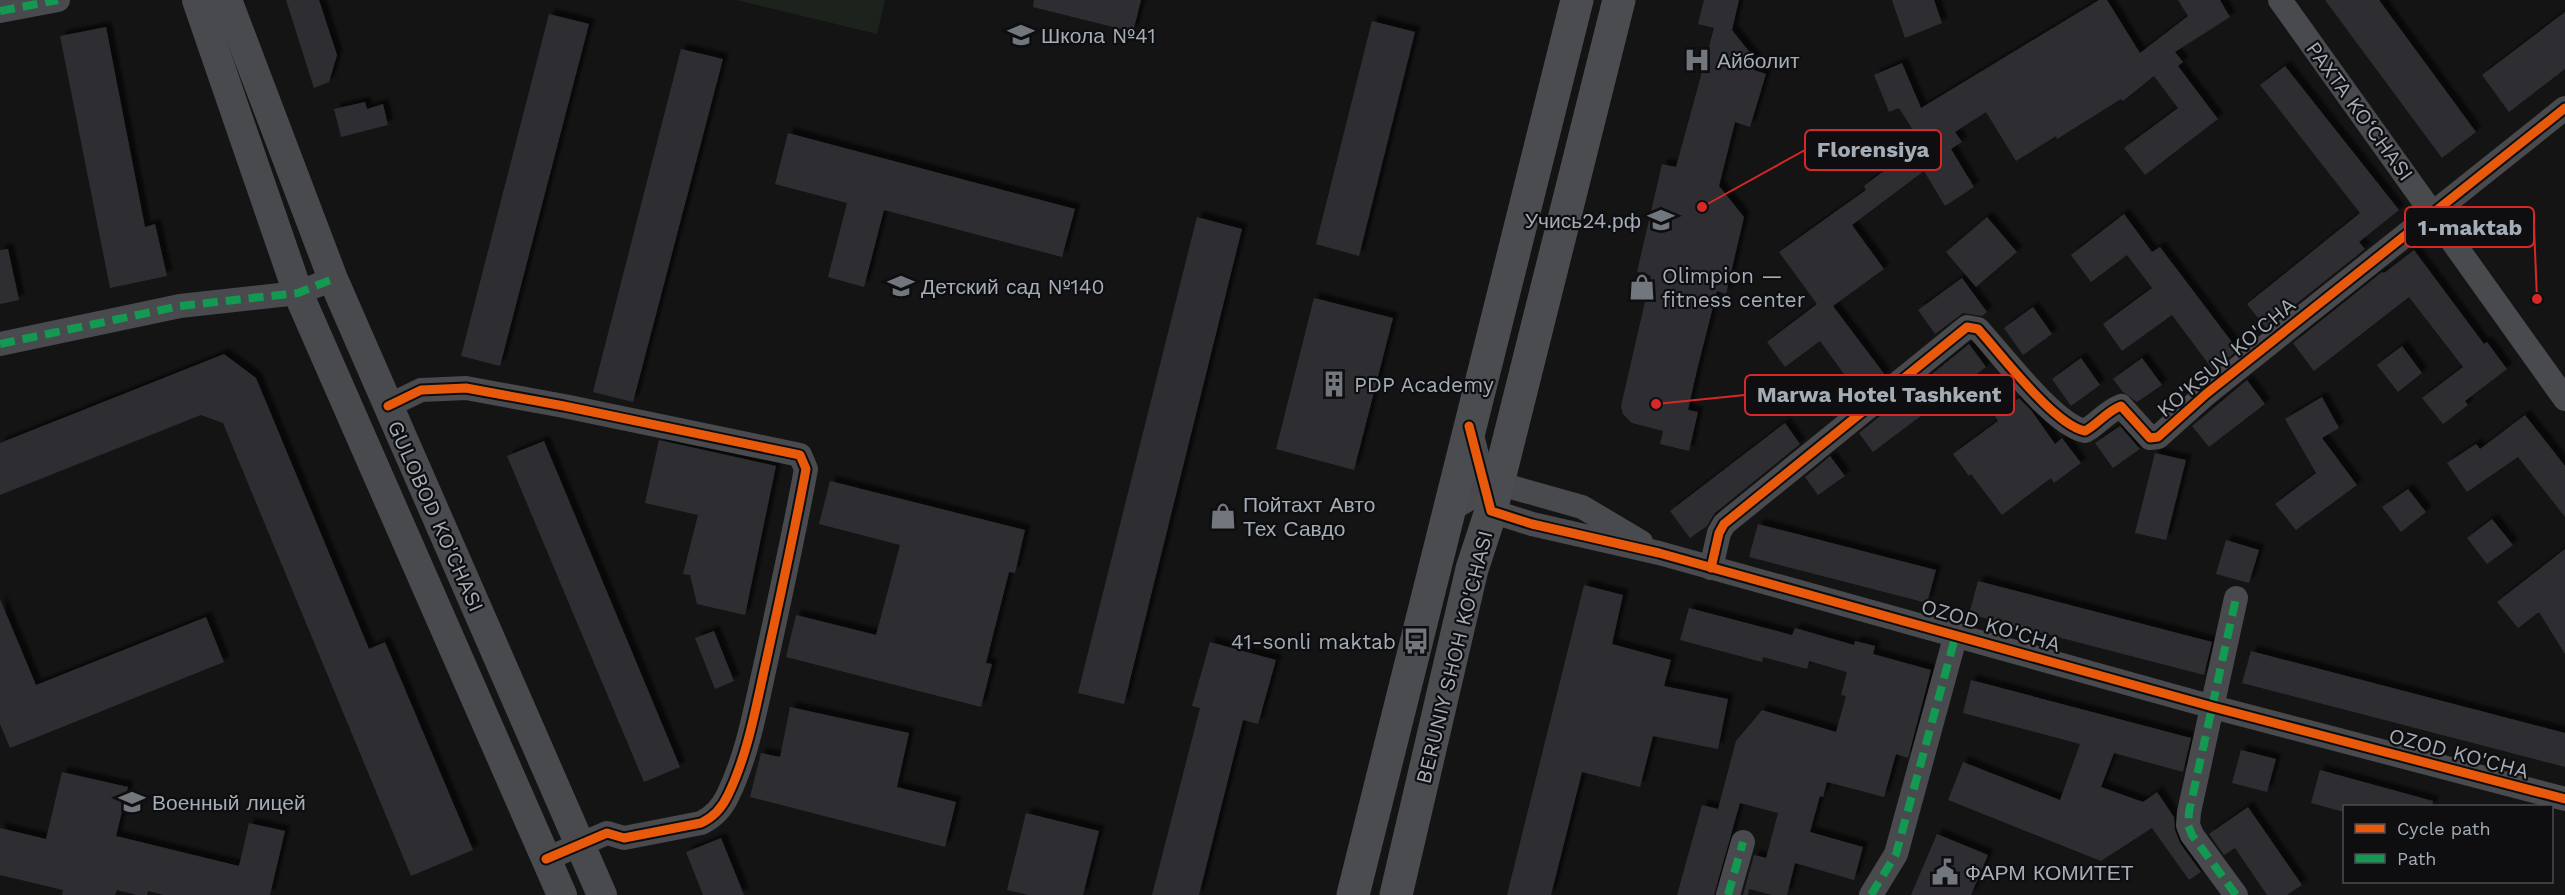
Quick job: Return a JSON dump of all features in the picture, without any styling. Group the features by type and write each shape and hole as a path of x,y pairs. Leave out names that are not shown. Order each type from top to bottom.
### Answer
{"main road":[{"name":"BERUNIY SHOH KO'CHASI","path":"1353,895 1577,0"},
{"name":"BERUNIY SHOH KO'CHASI","path":"1396,895 1476,555 1619,0"},
{"path":"1444,527 1476,555"}],"street":[{"path":"0,11 58,0"},
{"name":"GULOBOD KO'CHASI","path":"197,0 298,293 562,895"},
{"name":"GULOBOD KO'CHASI","path":"227,0 333,279 602,895"},
{"name":"PAXTA KO‘CHASI","path":"2280,0 2565,399"},
{"path":"2433,212 2565,108"},
{"name":"KO'KSUV KO'CHA","path":"1711,568 1719,533 1724,524 1967,327 1978,328 2057,416 2080,430 2085,431 2092,428 2114,409 2121,406 2150,438 2158,437 2206,394 2433,212"},
{"path":"0,344 180,306 298,293 333,279"},
{"path":"388,406 421,390 466,388 800,455 804,460 806,469 792,542 759,692 739,768 721,807 712,818 700,823 624,838 607,833 546,859"},
{"path":"1444,527 1492,495 1469,426"},
{"name":"OZOD KO'CHA","path":"1492,495 1582,507 1659,553 2213,707 2565,799"},
{"path":"2235,895 2192,836 2188,825 2236,598"},
{"path":"1871,895 1896,854 1956,634"},
{"path":"1728,895 1743,842"}],"shaded area":[{"path":"736,0 885,0 877,34"}],"building":[{"path":"286,0 319,0 337,55 329,82 314,88"},
{"path":"1034,0 1141,0 1133,32 1033,7"},
{"path":"1704,0 1739,0 1732,30 1755,59 1754,70 1766,74 1750,127 1735,122 1719,186 1744,217 1726,294 1717,291 1697,370 1688,410 1698,412 1689,451 1660,444 1663,431 1632,423 1623,414 1621,406 1651,276 1637,272 1662,164 1676,167 1714,28 1698,24"},
{"path":"1892,0 1934,0 1942,23 1905,38"},
{"path":"2099,0 2107,0 2140,53 2188,16 2178,0 2220,0 2230,17 2175,52 2183,62 2178,66 2218,119 2145,175 2124,148 2178,108 2154,76 2123,101 2121,99 2057,139 2056,136 2016,161 1986,112 1955,132 1962,142 1951,149 1974,187 1945,206 1924,171 1852,225 1884,269 1833,306 1885,375 1860,396 1820,341 1785,367 1767,342 1817,304 1779,252 1866,190 1864,186 1921,143 1899,108 1889,112 1874,75 1902,63 1921,108"},
{"path":"2325,0 2379,0 2476,132 2442,158"},
{"path":"2565,12 2565,69 2509,112 2482,75"},
{"path":"549,14 589,24 500,366 461,356"},
{"path":"1372,21 1415,32 1359,256 1316,244"},
{"path":"106,27 145,227 155,224 167,276 110,288 60,36"},
{"path":"681,49 723,59 633,402 593,392"},
{"path":"2285,66 2399,210 2359,242 2365,249 2266,328 2247,304 2360,213 2260,85"},
{"path":"365,102 367,109 383,104 388,125 341,137 334,109"},
{"path":"788,133 1075,209 1062,257 884,210 864,287 828,277 847,203 775,184"},
{"path":"2124,214 2152,252 2160,247 2238,350 2213,370 2172,315 2122,351 2103,324 2152,288 2127,255 2091,282 2071,255"},
{"path":"1197,217 1242,229 1124,704 1078,693"},
{"path":"1987,217 2017,252 1976,287 1946,252"},
{"path":"8,249 19,300 0,304 0,250"},
{"path":"2414,250 2484,344 2487,342 2507,369 2465,401 2468,405 2443,424 2422,398 2463,367 2409,297 2314,371 2293,343 2382,272 2384,273"},
{"path":"1962,278 1987,312 1982,316 1963,313 1935,334 1918,310"},
{"name":"PDP Academy","path":"1314,298 1393,318 1354,470 1276,449"},
{"path":"2033,307 2052,334 2023,355 2004,328"},
{"path":"1969,344 1986,367 1873,452 1859,433"},
{"path":"2402,346 2422,373 2398,392 2377,365"},
{"path":"224,354 256,378 369,649 385,642 473,850 411,876 223,423 201,415 0,495 0,443"},
{"path":"2081,358 2100,385 2071,406 2052,379"},
{"path":"2142,358 2162,385 2137,402 2123,392 2113,379"},
{"path":"2247,380 2265,404 2209,447 2192,426"},
{"path":"2322,397 2339,428 2322,438 2357,485 2296,530 2275,504 2316,473 2285,419"},
{"path":"2019,398 2031,410 2055,444 2062,438 2081,463 2054,483 2051,478 2002,515 1953,454 1998,421 1995,416"},
{"path":"2525,415 2565,466 2565,517 2518,457 2467,492 2447,463 2476,444 2480,449"},
{"path":"1785,423 1800,444 1715,513 1707,526 1690,538 1670,511"},
{"path":"2120,426 2140,449 2113,468 2095,443"},
{"path":"659,440 776,466 745,615 697,604 690,575 683,574 698,515 645,503"},
{"path":"544,441 680,767 644,782 507,456"},
{"path":"2155,453 2186,460 2166,540 2135,533"},
{"path":"1830,456 1845,476 1818,495 1805,477"},
{"path":"830,481 1025,530 1015,573 1009,572 986,663 992,664 981,707 786,657 796,615 876,635 900,545 819,524"},
{"path":"2408,489 2426,512 2401,532 2382,507"},
{"path":"2492,519 2513,545 2487,564 2467,538"},
{"path":"1758,524 1936,570 1927,603 1749,557"},
{"path":"2226,540 2259,550 2249,583 2216,574"},
{"path":"2565,549 2565,654 2539,612 2518,628 2497,602"},
{"path":"1978,581 2212,642 2204,675 1969,614"},
{"path":"1584,585 1623,595 1612,644 1671,660 1664,686 1728,699 1718,749 1653,736 1640,787 1582,772 1551,895 1507,895"},
{"path":"0,599 36,685 206,617 224,662 10,748 0,724"},
{"path":"1689,608 1792,635 1795,628 1854,645 1855,641 1875,646 1873,654 1931,670 1908,758 1896,754 1884,797 1827,782 1823,797 1820,796 1810,832 1863,847 1854,880 1795,863 1787,895 1772,895 1749,889 1748,895 1743,895 1754,855 1766,858 1778,813 1740,803 1714,895 1677,895 1702,805 1718,809 1736,741 1762,710 1836,732 1846,696 1841,695 1847,672 1809,661 1807,669 1763,657 1762,662 1680,640"},
{"path":"714,631 734,681 715,689 695,638"},
{"path":"1210,642 1276,660 1258,724 1243,720 1199,895 1152,895 1200,708 1192,706"},
{"path":"2251,651 2565,733 2565,767 2242,683"},
{"path":"1971,680 2191,738 2183,772 2114,753 2101,787 2143,802 2157,792 2174,817 2175,830 2180,843 2201,872 2189,880 2152,828 2101,861 1948,800 1963,762 2060,800 2080,744 1963,713"},
{"path":"790,707 909,733 897,787 956,802 945,847 750,797 761,753 780,757"},
{"path":"2241,750 2276,759 2267,792 2232,783"},
{"path":"2320,770 2433,801 2432,805 2343,805 2343,812 2311,803"},
{"path":"62,772 128,787 116,836 239,866 249,823 285,831 270,895 164,895 148,891 147,895 137,895 117,890 115,895 62,895 63,890 0,875 0,828 46,839"},
{"path":"2248,807 2302,885 2287,895 2267,895 2235,848 2224,855 2209,834"},
{"path":"1026,813 1099,831 1083,895 1029,895 1007,890"},
{"path":"1937,834 1988,855 1971,895 1911,895"},
{"path":"721,838 744,895 703,895 686,852"}],"marked path":[{"path":"0,11 58,0"},
{"path":"0,344 180,306 298,293 333,279"},
{"path":"2236,598 2188,825 2192,835 2236,895"},
{"path":"1871,895 1896,854 1956,634"},
{"path":"1728,895 1743,842"}],"cycle path":[{"path":"1711,568 1719,533 1724,524 1967,327 1978,329 2044,403 2072,426 2085,431 2121,406 2150,438 2158,437 2206,394 2565,108"},
{"path":"388,406 421,390 466,388 800,455 806,469 751,730 735,779 723,804 714,815 701,823 624,838 607,833 546,859"},
{"path":"1469,426 1491,511 1532,524 1659,553 2213,707 2565,799"}],"place":[{"name":"Школа №41","path":"1021,35"},
{"name":"Айболит","path":"1697,60"},
{"name":"Florensiya","path":"1702,207"},
{"name":"Учись24.рф","path":"1661,220"},
{"name":"Детский сад №140","path":"901,286"},
{"name":"Olimpion — fitness center","path":"1642,287"},
{"name":"1-maktab","path":"2537,299"},
{"name":"PDP Academy","path":"1334,384"},
{"name":"Marwa Hotel Tashkent","path":"1656,404"},
{"name":"Пойтахт Авто Тех Савдо","path":"1223,516"},
{"name":"41-sonli maktab","path":"1416,641"},
{"name":"Военный лицей","path":"132,802"},
{"name":"ФАРМ КОМИТЕТ","path":"1945,872"}]}
